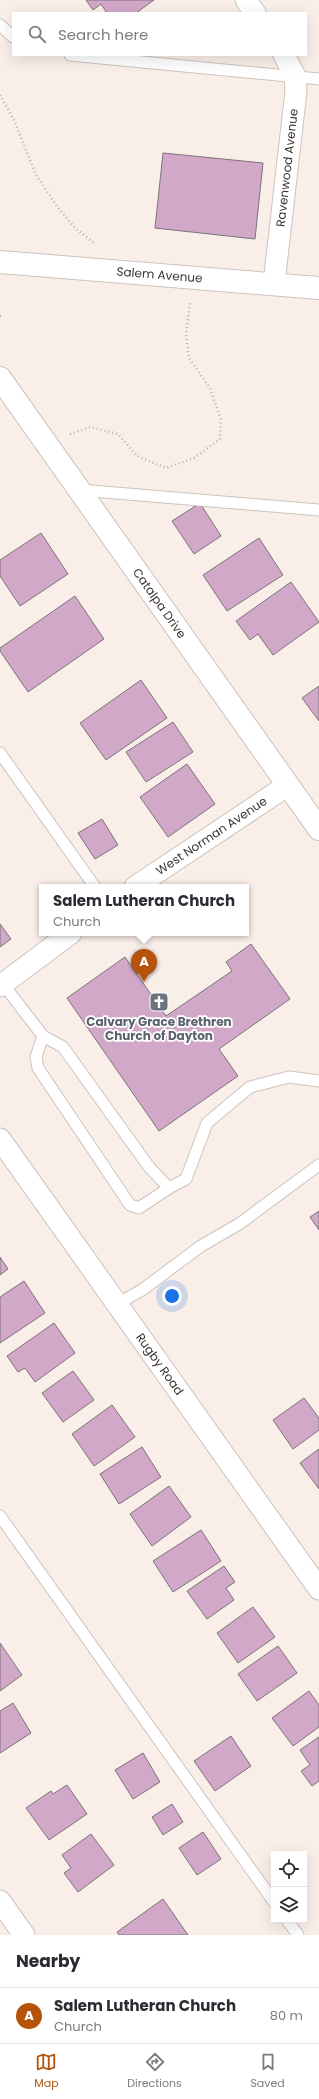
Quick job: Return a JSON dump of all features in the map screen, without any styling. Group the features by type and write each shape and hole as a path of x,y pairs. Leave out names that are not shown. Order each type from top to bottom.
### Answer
{"street":[{"path":"246,0 254,12"},
{"name":"Ravenwood Avenue","path":"274,283 296,91 295,76 285,56"},
{"name":"Salem Avenue","path":"0,262 193,278 274,283 319,288"},
{"name":"Catalpa Drive","path":"0,378 319,830"},
{"name":"West Norman Avenue","path":"140,884 288,785"},
{"path":"1,985 67,936"},
{"name":"Rugby Road","path":"0,1138 319,1589"},
{"path":"0,1900 24,1935"}],"lane":[{"path":"0,25 12,36"},
{"path":"81,56 319,78"},
{"path":"79,490 319,510"},
{"path":"0,753 93,884"},
{"path":"1,985 43,1036 63,1047 149,1167 169,1188"},
{"path":"43,1036 36,1056 38,1068 130,1205 139,1208 186,1178 207,1123 250,1087 289,1077 319,1081"},
{"path":"117,1304 142,1290 201,1246 240,1224 319,1165"},
{"path":"0,1516 271,1898"},
{"path":"289,1923 298,1935"}],"path":[{"path":"0,95 14,120 36,175 56,205 75,228 96,245"},
{"path":"45,441 90,427 118,434 137,456 166,468 194,458 220,438 221,420 210,388 189,358 186,335 193,278"}],"building":[{"path":"86,0 154,0 137,12 106,12 101,4 93,10"},
{"path":"163,153 263,163 255,239 155,228"},
{"path":"200,503 221,536 194,554 172,521"},
{"path":"41,533 68,574 20,606 0,576 0,560"},
{"path":"259,538 283,575 227,611 203,575"},
{"path":"291,582 319,622 273,655 258,634 250,640 236,621"},
{"path":"75,596 104,639 28,692 0,651 0,648"},
{"path":"141,680 167,718 106,760 80,723"},
{"path":"319,686 319,721 302,698"},
{"path":"173,722 193,752 146,782 126,752"},
{"path":"187,764 215,804 168,837 140,797"},
{"path":"102,819 118,845 95,859 78,833"},
{"path":"0,924 11,939 0,947"},
{"path":"251,944 290,999 219,1049 238,1076 159,1131 67,998 125,957 166,1016 232,971 226,962"},
{"path":"319,1211 319,1230 310,1217"},
{"path":"0,1257 8,1269 0,1275"},
{"path":"24,1281 45,1313 0,1343 0,1297"},
{"path":"54,1323 75,1353 35,1382 25,1368 18,1372 7,1356"},
{"path":"73,1371 94,1400 63,1422 42,1393"},
{"path":"304,1398 319,1418 319,1430 293,1449 273,1420"},
{"path":"112,1405 135,1437 94,1466 72,1434"},
{"path":"142,1447 161,1477 119,1504 100,1474"},
{"path":"319,1449 319,1489 300,1463"},
{"path":"169,1486 191,1517 152,1546 130,1514"},
{"path":"201,1530 221,1561 173,1592 153,1561"},
{"path":"224,1566 235,1582 226,1588 234,1600 207,1619 187,1591"},
{"path":"253,1607 275,1637 238,1663 217,1633"},
{"path":"0,1643 22,1675 0,1691"},
{"path":"278,1646 297,1673 257,1701 238,1674"},
{"path":"309,1691 319,1705 319,1727 293,1746 272,1718"},
{"path":"13,1703 31,1733 0,1753 0,1711"},
{"path":"231,1736 251,1766 215,1791 194,1761"},
{"path":"319,1737 319,1781 312,1786 301,1771 310,1765 300,1750"},
{"path":"143,1753 160,1782 133,1799 115,1770"},
{"path":"67,1785 87,1814 49,1840 26,1808 51,1791 53,1794"},
{"path":"172,1804 183,1822 163,1835 152,1817"},
{"path":"203,1832 221,1859 197,1875 179,1848"},
{"path":"91,1834 114,1865 78,1892 64,1873 71,1868 62,1855"},
{"path":"163,1899 188,1935 119,1935 117,1932"}],"place":[{"name":"Salem Lutheran Church","path":"144,982"},
{"name":"Calvary Grace Brethren Church of Dayton","path":"159,1002"}]}
